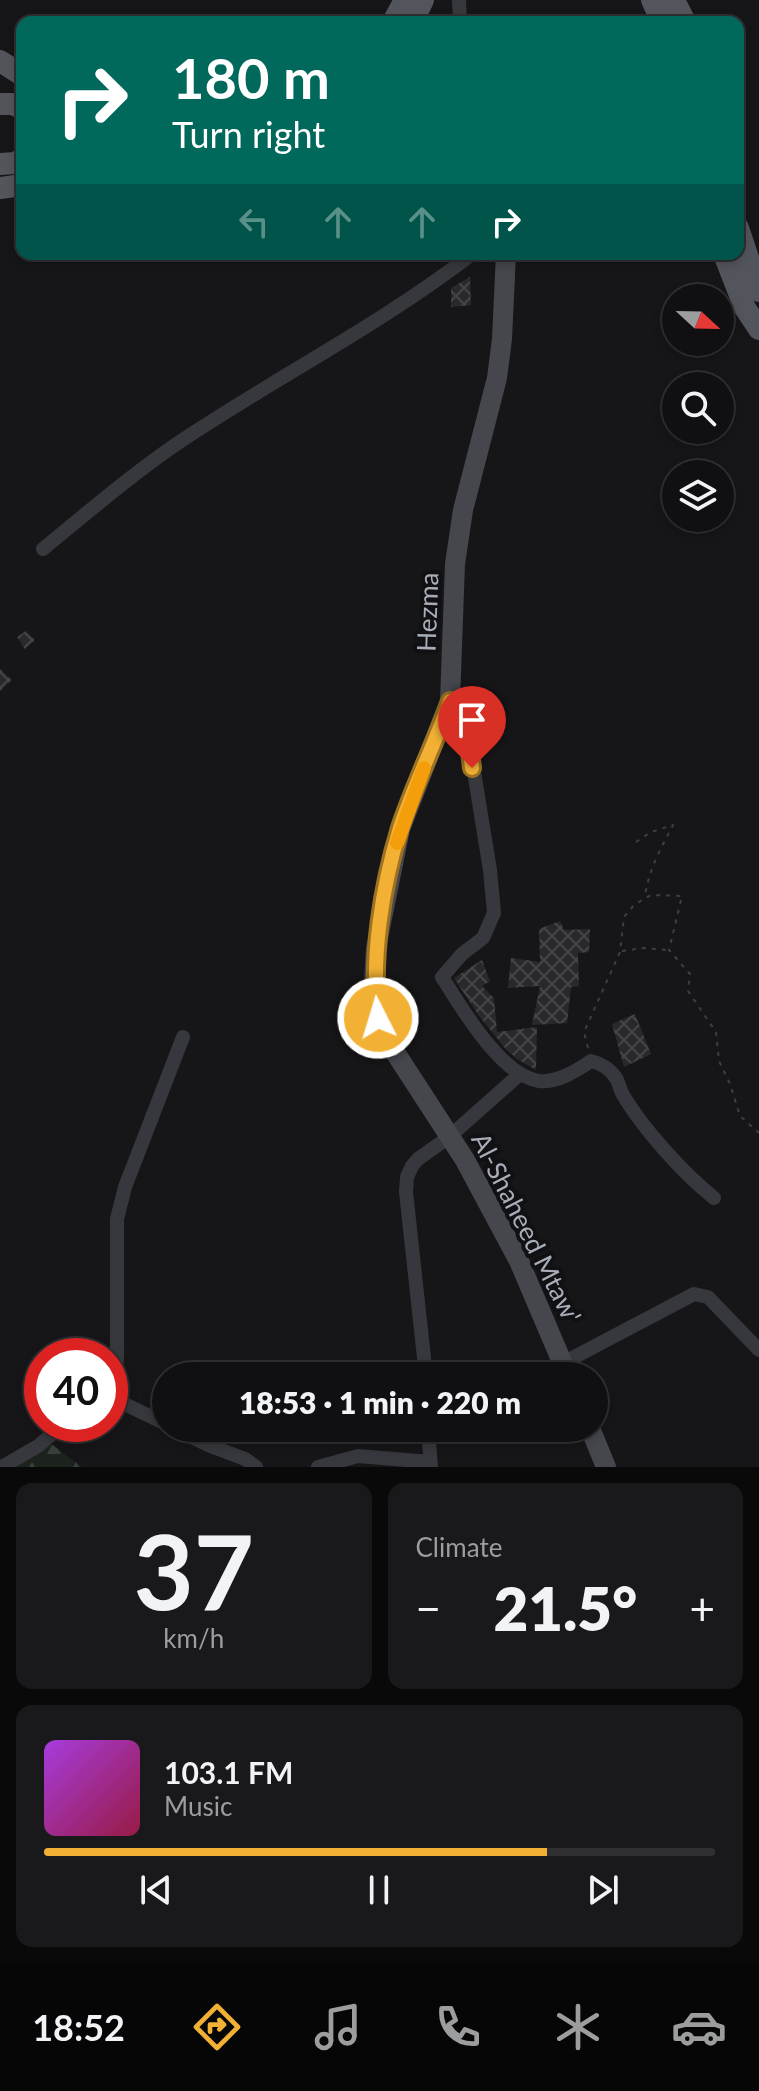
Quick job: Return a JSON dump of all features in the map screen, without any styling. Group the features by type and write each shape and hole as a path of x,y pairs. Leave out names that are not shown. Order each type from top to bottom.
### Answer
{"main road":[{"path":"744,246 759,291"},
{"path":"726,260 745,308 759,329"}],"street":[{"path":"43,549 176,445 399,306 464,260"},
{"name":"Hezma","path":"449,1137 391,1046 378,1018 374,982 376,948 400,829 450,701 455,564 463,510 497,378 506,260"},
{"path":"450,701 468,735 494,913 483,938 462,954 442,977 493,1049 519,1075 540,1082 572,1074 591,1061 600,1063 616,1077 629,1103 673,1159 691,1180 714,1198"},
{"path":"117,1338 117,1219 125,1187 183,1037"},
{"name":"Al-Shaheed Mtaw'","path":"519,1075 449,1137 465,1160 519,1261 563,1362"},
{"path":"424,1362 406,1192 412,1166 449,1137"},
{"path":"578,1362 694,1294 708,1297 759,1350"},
{"path":"128,1406 152,1417"},
{"path":"2,1467 43,1442"},
{"path":"202,1442 245,1459 256,1467"},
{"path":"318,1467 358,1456 430,1464 429,1442"},
{"path":"596,1442 606,1467"}],"path":[{"path":"636,842 651,832 673,825 654,864 644,899"},
{"path":"591,1061 584,1032 620,952 624,917 634,905 651,895 682,896 669,950"},
{"path":"620,952 644,948 669,950 690,974 688,991 716,1032 719,1061 740,1116 759,1133"}],"green space":[{"path":"43,1442 49,1442 82,1467 2,1467"}],"building":[{"path":"470,277 471,305 451,307 451,288"},
{"path":"26,631 35,640 25,649 17,637"},
{"path":"0,669 12,680 0,691"},
{"path":"560,921 564,930 590,929 589,952 578,953 579,986 571,987 567,1023 532,1025 540,986 508,988 511,958 540,962 539,929"},
{"path":"482,960 490,981 482,986 494,998 497,1032 537,1027 536,1070 504,1047 454,978"},
{"path":"635,1014 651,1054 624,1067 612,1024"}],"slow traffic":[{"path":"397,843 424,768"}],"route":[{"path":"378,1018 374,982 376,948 400,829 450,701 468,735 472,768"}]}
